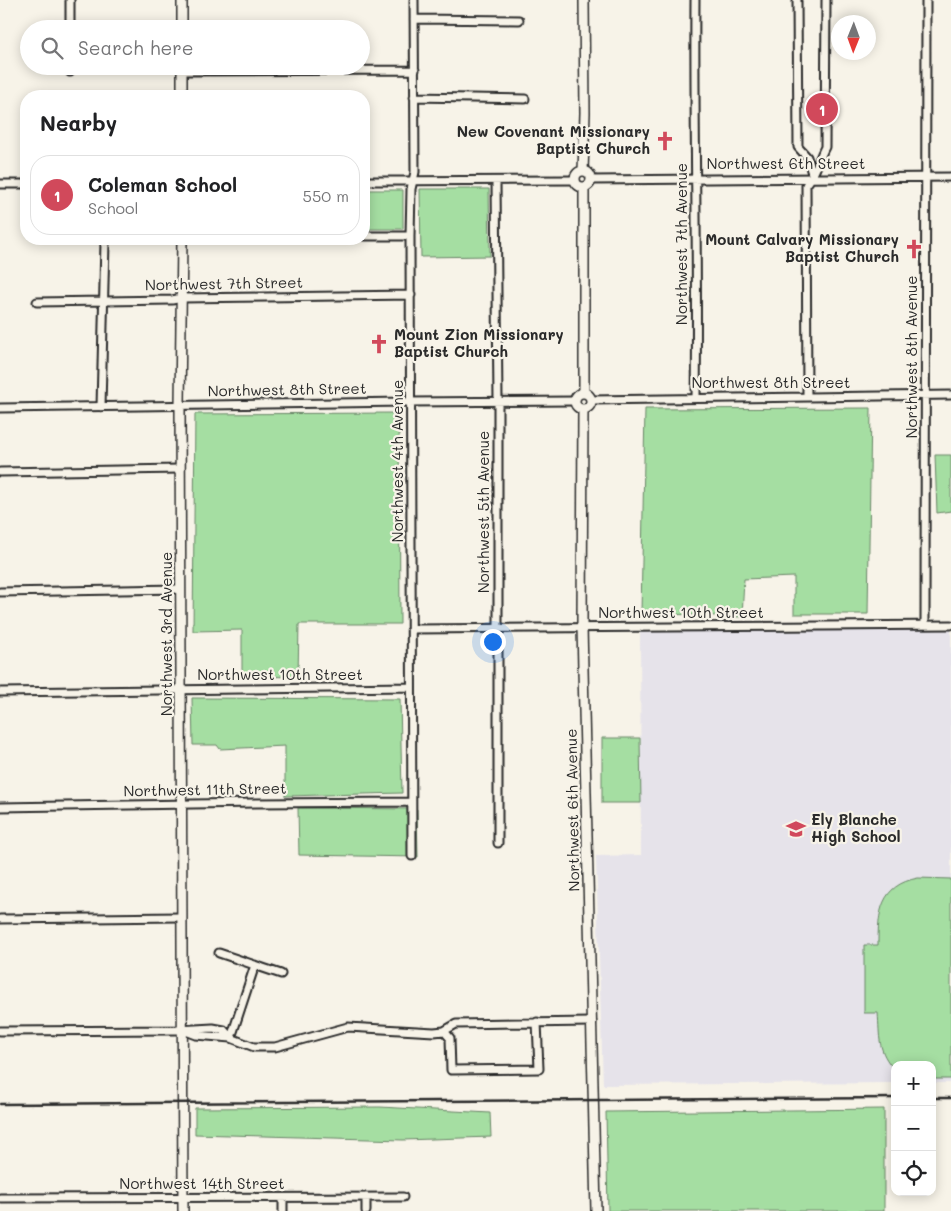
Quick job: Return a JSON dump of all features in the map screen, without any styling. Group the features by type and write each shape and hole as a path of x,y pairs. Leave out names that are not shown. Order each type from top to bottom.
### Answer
{"street":[{"path":"70,0 70,20"},
{"path":"182,0 182,20"},
{"name":"Northwest 4th Avenue","path":"412,856 410,236 412,181 415,172 414,0"},
{"path":"583,171 585,113 584,0"},
{"name":"Northwest 7th Avenue","path":"696,0 694,134 697,178 696,397"},
{"path":"798,0 798,147 807,157 813,177"},
{"path":"807,397 806,185 813,177 825,147 826,0"},
{"name":"Northwest 8th Avenue","path":"925,625 926,0"},
{"path":"414,20 519,20"},
{"path":"370,70 415,70"},
{"path":"182,75 182,90"},
{"path":"414,98 525,99"},
{"path":"583,171 590,175 591,180 588,186 584,188"},
{"path":"583,171 578,173 575,180 577,185 584,188"},
{"name":"Northwest 6th Street","path":"591,180 951,177"},
{"path":"370,181 575,180"},
{"name":"Northwest 5th Avenue","path":"496,181 498,843"},
{"path":"0,184 20,184"},
{"path":"584,188 584,393"},
{"path":"370,236 410,236"},
{"path":"101,407 105,245"},
{"name":"Northwest 3rd Avenue","path":"182,245 180,803 183,1211"},
{"name":"Northwest 7th Street","path":"37,302 411,295"},
{"path":"584,393 589,395 591,400 588,407 584,409 579,407 575,401 577,396 584,393"},
{"name":"Northwest 8th Street","path":"591,400 696,397 951,395"},
{"name":"Northwest 8th Street","path":"0,408 575,401"},
{"name":"Northwest 6th Avenue","path":"584,409 582,627 596,1211"},
{"path":"0,472 180,469"},
{"path":"0,592 180,589"},
{"name":"Northwest 10th Street","path":"412,629 951,625"},
{"name":"Northwest 10th Street","path":"0,692 411,687"},
{"name":"Northwest 11th Street","path":"0,807 180,803 411,802"},
{"path":"0,919 181,917"},
{"path":"219,953 281,974"},
{"path":"231,1038 255,965"},
{"path":"444,1031 450,1038 451,1070 538,1069 537,1022"},
{"path":"0,1031 213,1028 224,1030 231,1038 254,1047 262,1048 275,1047 348,1027 434,1032 444,1031 456,1024 592,1022"},
{"path":"366,1197 366,1211"},
{"name":"Northwest 14th Street","path":"0,1198 403,1197"},
{"path":"283,1198 283,1211"}],"shaded area":[{"name":"Ely Blanche High School","path":"951,625 951,1083 936,1083 936,1061 891,1061 891,1083 603,1085 596,856 641,855 640,630"}],"green space":[{"path":"420,189 489,189 490,256 421,257"},
{"path":"370,190 403,190 403,229 370,229"},
{"path":"871,408 868,614 794,614 794,577 744,579 742,617 641,613 645,409"},
{"path":"399,413 400,624 299,624 298,677 242,676 242,630 193,631 195,414"},
{"path":"935,455 951,455 951,511 937,513"},
{"path":"192,698 400,699 402,793 285,796 285,746 220,749 217,745 193,745"},
{"path":"602,738 640,738 641,803 602,803"},
{"path":"298,808 417,809 418,857 299,855"},
{"path":"918,878 951,879 951,1079 936,1079 936,1061 891,1061 891,1065 880,1043 878,1013 864,1013 864,945 878,945 879,922 884,902 896,887"},
{"path":"380,1107 490,1113 491,1137 403,1140 195,1134 195,1108"},
{"path":"884,1109 884,1211 608,1211 606,1112"}],"railway":[{"path":"0,1104 891,1098"},
{"path":"936,1098 951,1098"}],"place":[{"name":"Coleman School","path":"822,109"},
{"name":"New Covenant Missionary Baptist Church","path":"665,141"},
{"name":"Mount Calvary Missionary Baptist Church","path":"914,249"},
{"name":"Mount Zion Missionary Baptist Church","path":"379,344"},
{"name":"Ely Blanche High School","path":"796,829"}]}
